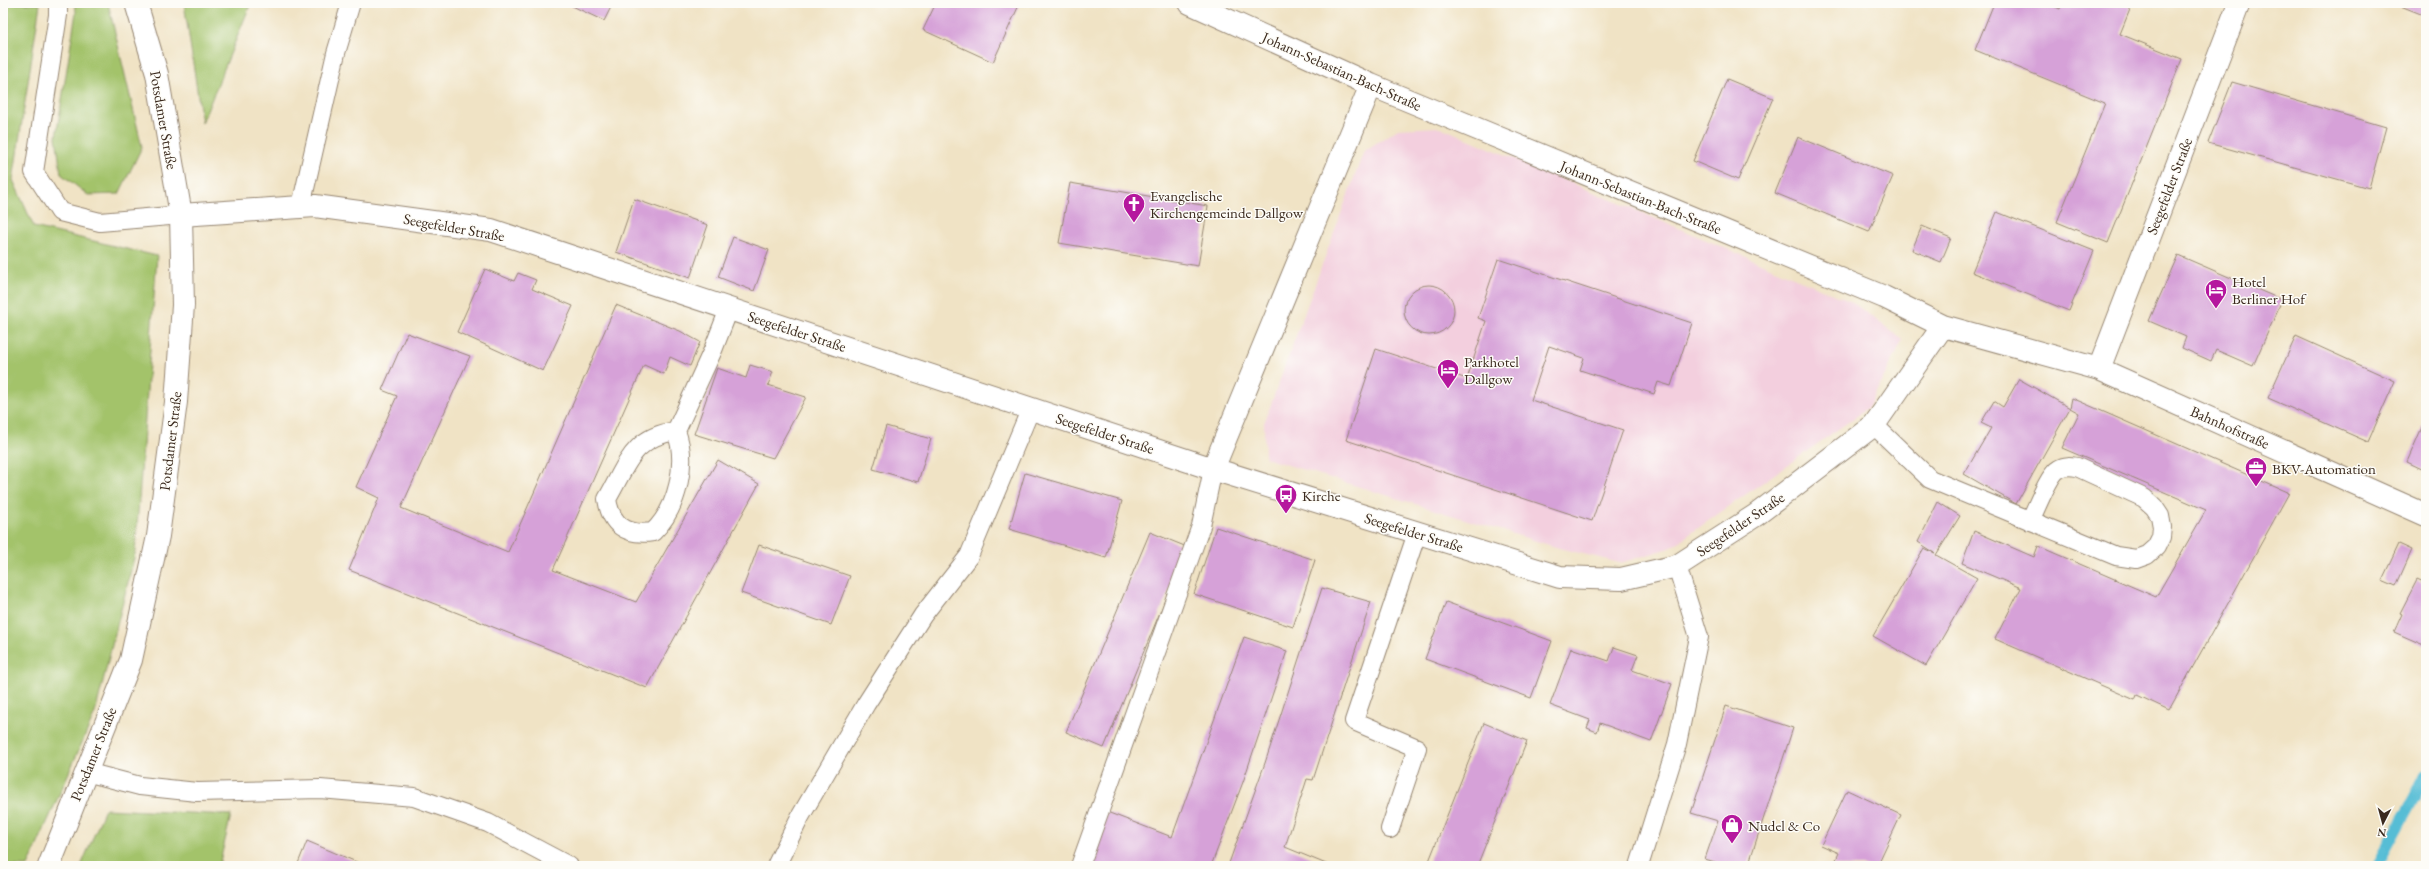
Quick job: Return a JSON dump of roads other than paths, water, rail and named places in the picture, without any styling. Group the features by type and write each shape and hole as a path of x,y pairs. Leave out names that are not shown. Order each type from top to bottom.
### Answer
{"street":[{"name":"Potsdamer Straße","path":"49,866 131,660 158,536 176,402 183,305 181,215 157,74 136,3"},
{"name":"Johann-Sebastian-Bach-Straße","path":"1190,3 1371,86 1884,297 1943,326 2100,369"},
{"name":"Seegefelder Straße","path":"2100,369 2239,3"},
{"path":"1213,469 1371,86"},
{"name":"Seegefelder Straße","path":"181,215 315,206 491,230 1213,469 1560,577 1621,579 1677,566 1756,515 1874,425 1943,326"},
{"name":"Bahnhofstraße","path":"2100,369 2426,515"}],"lane":[{"path":"58,3 58,16 34,172 60,212 100,222 181,215"},
{"path":"301,206 336,53 351,3"},
{"path":"676,431 653,437 636,449 607,499 613,520 625,529 643,533 653,532 667,511 678,488 681,470 681,443 676,431 729,309"},
{"path":"776,866 800,817 866,704 923,616 969,556 1031,408"},
{"path":"1874,425 1930,479 2030,521 2125,559 2136,559 2147,555 2156,547 2161,537 2160,516 2154,507 2144,498 2077,467 2067,466 2058,469 2051,478 2030,521"},
{"path":"1080,866 1201,526 1213,469"},
{"path":"1390,829 1417,748 1354,721 1417,533"},
{"path":"1639,866 1677,744 1699,637 1677,566"},
{"path":"86,772 140,786 197,792 320,789 414,797 488,823 569,866"}],"waterway":[{"path":"2377,866 2426,775"}],"place":[{"name":"Evangelische Kirchengemeinde Dallgow","path":"1134,224"},
{"name":"Hotel Berliner Hof","path":"2216,310"},
{"name":"Parkhotel Dallgow","path":"1448,390"},
{"name":"BKV-Automation","path":"2256,488"},
{"name":"Kirche","path":"1286,514"},
{"name":"Nudel & Co","path":"1732,844"}]}
